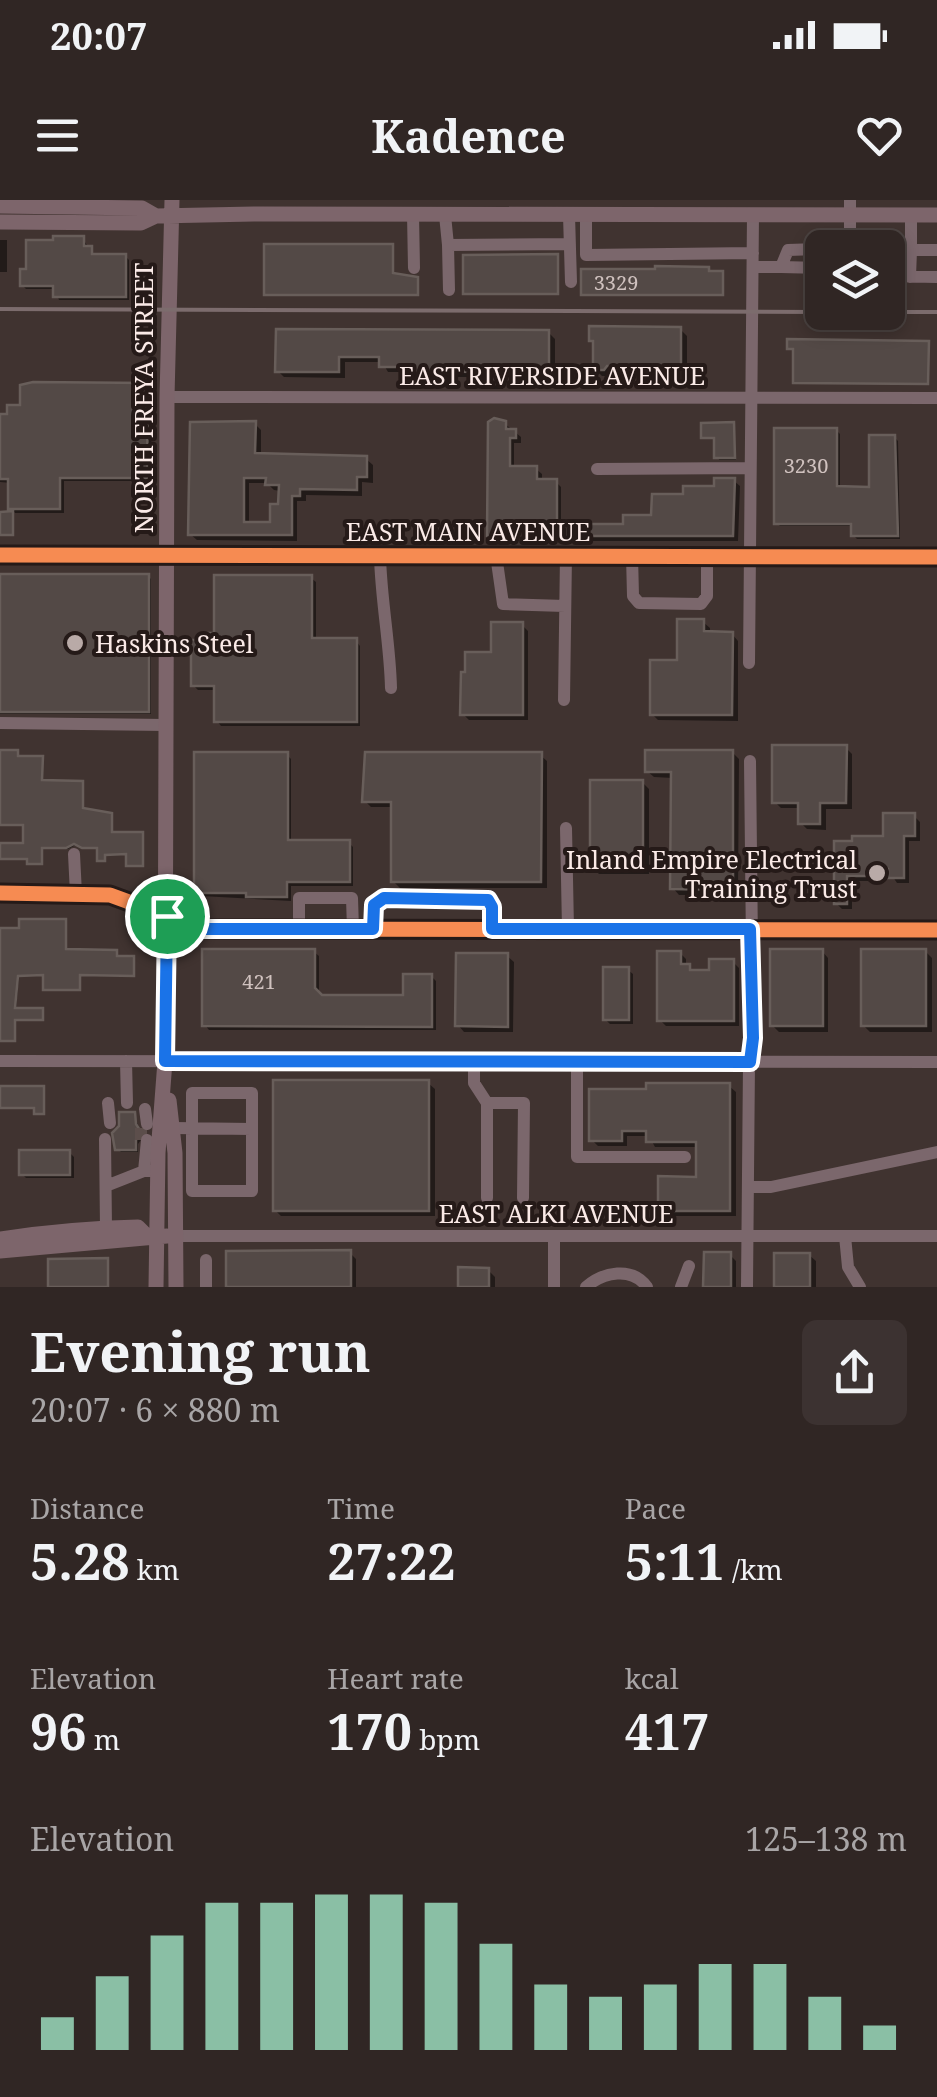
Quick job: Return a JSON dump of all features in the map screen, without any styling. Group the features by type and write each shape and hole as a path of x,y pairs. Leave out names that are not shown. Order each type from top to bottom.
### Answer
{"main road":[{"path":"0,206 335,207 445,214 505,207 569,214 679,207 850,208 937,216"},
{"path":"0,222 142,222 167,208"},
{"name":"NORTH FREYA STREET","path":"156,1287 151,1172 165,1061 167,916 167,208"},
{"name":"NORTH FREYA STREET","path":"165,1061 173,1128 176,1287"},
{"path":"0,1239 55,1230 138,1227 152,1236"},
{"path":"0,1251 176,1236"}],"street":[{"path":"414,268 420,210"},
{"path":"592,210 586,255 753,260 805,268"},
{"path":"749,663 753,260 759,210"},
{"path":"445,214 448,290"},
{"path":"569,214 571,282"},
{"path":"910,277 911,215"},
{"path":"448,246 570,244"},
{"path":"781,267 788,250 805,249"},
{"path":"911,250 937,250"},
{"path":"905,277 937,277"},
{"name":"EAST RIVERSIDE AVENUE","path":"167,397 937,398"},
{"path":"597,469 750,468"},
{"name":"EAST MAIN AVENUE","path":"0,555 937,557"},
{"path":"496,555 503,604 565,606"},
{"path":"564,700 566,555"},
{"path":"632,555 633,596 639,603 701,604 707,596 707,555"},
{"path":"380,556 391,688"},
{"path":"0,723 166,725"},
{"path":"747,1287 753,1038 750,761"},
{"path":"566,828 568,929"},
{"path":"74,854 76,894"},
{"path":"0,893 122,897 203,929 937,930"},
{"path":"299,929 300,898 352,898 352,929"},
{"path":"373,929 374,905 384,898 488,900 492,907 492,929"},
{"path":"0,1061 937,1062"},
{"path":"126,1062 128,1103"},
{"path":"474,1062 474,1083 487,1103 487,1198"},
{"path":"577,1062 577,1157 685,1158"},
{"path":"192,1092 252,1092 252,1129 252,1191 192,1191 192,1092"},
{"path":"487,1103 524,1103 524,1198"},
{"path":"173,1128 252,1129"},
{"path":"106,1228 107,1141"},
{"path":"106,1186 151,1172 144,1142"},
{"path":"748,1188 771,1187 937,1152"},
{"name":"EAST ALKI AVENUE","path":"176,1236 937,1236"},
{"path":"554,1236 554,1287"},
{"path":"845,1236 848,1268 860,1287"},
{"path":"206,1260 206,1287"},
{"path":"680,1287 689,1266"},
{"path":"586,1287 604,1275 627,1274 639,1277 646,1287"}],"building":[{"path":"53,236 84,236 84,246 92,246 92,254 126,254 126,297 53,297 53,286 20,286 20,269 26,269 26,240 53,240"},
{"path":"264,244 393,244 393,273 418,277 418,295 264,295"},
{"path":"558,254 558,294 463,294 463,255"},
{"path":"655,266 723,271 723,295 581,295 581,269"},
{"path":"589,326 681,327 681,366 607,366 604,370 593,370"},
{"path":"276,329 549,330 549,372 498,372 498,384 479,384 479,372 405,371 405,367 379,367 379,357 339,357 339,372 275,372"},
{"path":"787,339 929,341 928,384 793,383 793,349 787,349"},
{"path":"148,383 147,478 60,478 60,509 8,509 8,479 0,479 0,414 7,414 7,405 20,405 20,385"},
{"path":"494,418 506,421 506,429 516,429 516,438 510,438 510,466 537,466 537,479 557,479 557,523 500,523 500,536 487,536 488,422"},
{"path":"256,421 255,453 367,456 367,477 357,477 357,490 300,489 300,496 292,496 292,535 188,535 190,422","holes":["244,478 266,478 265,485 279,485 278,504 270,504 270,522 244,522"]},
{"path":"734,422 735,458 714,458 714,438 701,438 701,423"},
{"path":"774,428 837,428 837,486 869,487 869,435 895,435 898,536 851,536 851,524 774,524"},
{"path":"714,478 735,478 733,536 559,536 559,524 623,524 623,515 651,515 652,494 683,494 683,486 714,486"},
{"path":"13,511 13,535 0,535 0,512"},
{"name":"Haskins Steel","path":"0,574 149,574 149,712 0,712"},
{"path":"214,575 312,575 312,638 357,638 357,722 214,722 214,686 191,686 191,640 208,640 208,633 214,633"},
{"path":"677,619 704,619 704,631 733,632 732,715 650,715 650,660 677,660"},
{"path":"491,622 523,622 523,715 460,715 465,652 491,652"},
{"path":"772,745 847,745 846,803 820,803 820,824 798,824 798,803 772,803"},
{"path":"0,750 18,750 18,756 43,756 42,780 83,781 83,808 112,813 112,832 143,832 143,866 126,866 126,854 105,855 105,861 97,861 97,848 74,844 42,848 42,864 27,864 27,859 0,859 0,843 23,843 23,825 0,825"},
{"path":"645,750 733,750 733,890 670,889 671,772 645,772"},
{"path":"194,752 288,752 288,840 350,840 350,882 287,882 287,897 194,893"},
{"path":"365,752 542,752 541,882 391,882 391,802 362,802"},
{"path":"590,780 643,780 643,868 590,868"},
{"path":"883,813 915,813 915,836 904,836 904,878 888,878 888,869 869,869 869,876 847,876 847,904 834,904 834,841 852,841 852,836 883,836"},
{"path":"19,919 66,919 66,949 117,950 117,956 134,956 134,976 80,975 80,990 43,990 43,975 18,976 15,1008 43,1008 43,1020 15,1020 15,1041 0,1041 0,928 19,928"},
{"path":"202,949 315,949 315,988 322,995 403,995 403,974 432,974 432,1027 202,1026"},
{"path":"770,949 823,949 823,1026 770,1026"},
{"path":"861,949 926,949 926,1026 861,1026"},
{"path":"657,951 681,951 681,964 690,964 690,970 709,970 709,959 734,959 734,1021 657,1021"},
{"path":"456,953 508,953 508,1027 455,1026"},
{"path":"603,967 629,967 629,1020 603,1020"},
{"path":"273,1080 429,1080 429,1211 273,1211"},
{"path":"646,1083 730,1083 730,1211 658,1211 658,1176 696,1177 696,1142 646,1142 646,1131 622,1131 622,1141 589,1141 589,1089 646,1089"},
{"path":"0,1086 44,1086 44,1114 34,1114 34,1108 0,1108"},
{"path":"119,1112 135,1112 141,1132 136,1150 115,1150 112,1133 119,1126"},
{"path":"19,1150 70,1150 70,1175 19,1175"},
{"path":"351,1250 351,1287 226,1287 226,1251"},
{"path":"704,1252 731,1252 731,1287 703,1287"},
{"path":"774,1253 810,1253 810,1287 774,1287"},
{"path":"108,1258 108,1287 48,1287 48,1259"},
{"path":"458,1267 489,1268 489,1287 458,1287"}],"tunnel":[{"path":"141,1124 141,1140"}],"railway":[{"path":"0,309 805,312"},
{"path":"905,312 937,312"}],"cycle path":[{"path":"0,555 937,557"},
{"path":"0,893 110,895 203,929 937,930"}],"place":[{"name":"Haskins Steel","path":"75,643"},
{"name":"Inland Empire Electrical Training Trust","path":"877,873"}],"route":[{"path":"384,898 482,898 492,907 492,929 750,929 750,1062 165,1061 167,916 203,929 373,929 374,905 384,898"}]}
